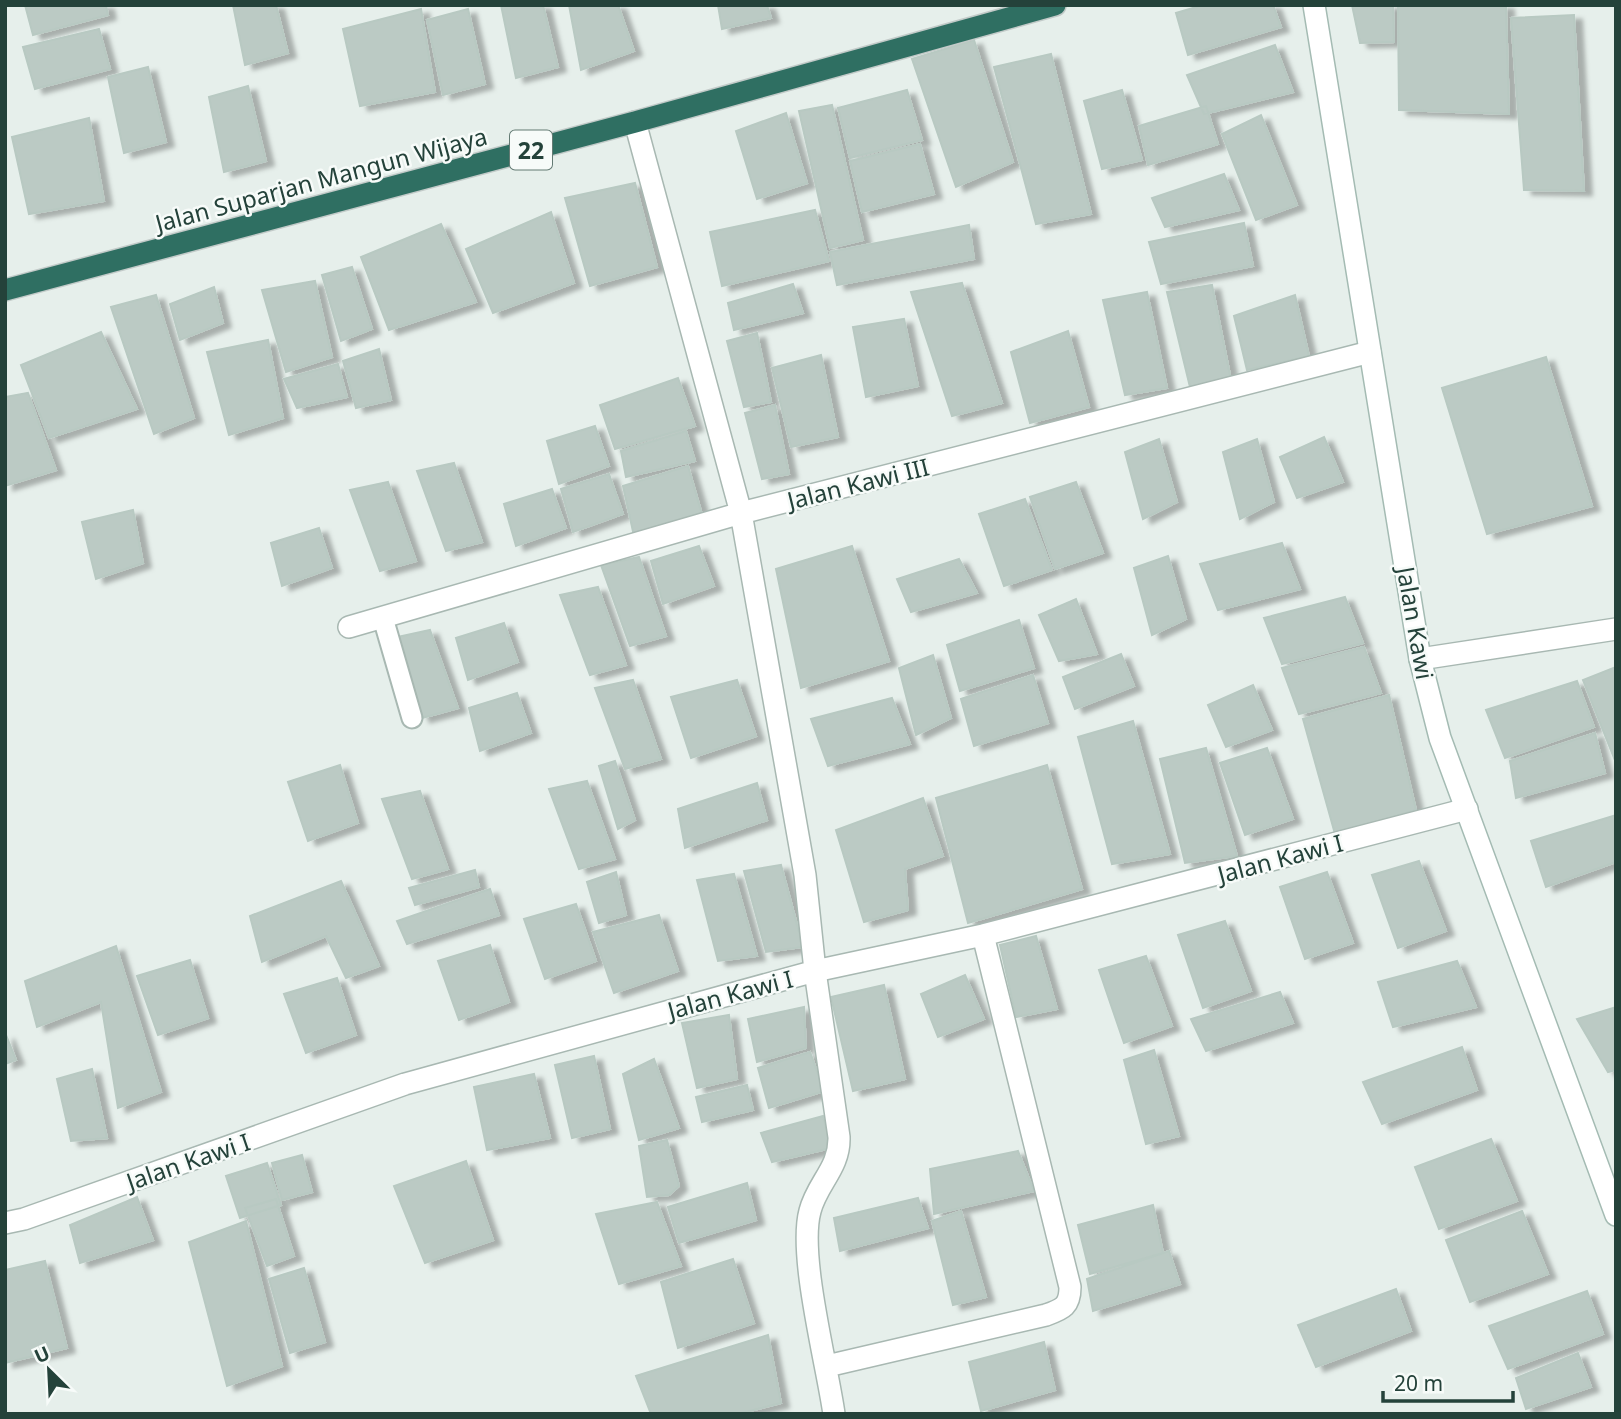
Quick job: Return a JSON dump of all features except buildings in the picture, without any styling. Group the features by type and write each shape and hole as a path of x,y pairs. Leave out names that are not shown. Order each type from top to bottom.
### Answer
{"highway":[{"name":"Jalan Suparjan Mangun Wijaya","path":"5,290 635,122 1055,5"}],"street":[{"name":"Jalan Kawi","path":"1314,5 1420,659 1440,738 1616,1215"},
{"path":"635,122 741,513 805,875 815,971 840,1151 810,1211 807,1256 834,1414"},
{"name":"Jalan Kawi III","path":"349,628 741,513 1370,352"},
{"path":"1420,659 1616,629"},
{"name":"Jalan Kawi I","path":"5,1223 24,1219 405,1084 815,971 983,935 1466,809"},
{"path":"827,1367 1046,1315 1063,1309 1068,1303 1070,1287 983,935"}],"lane":[{"path":"383,618 412,718"}]}
